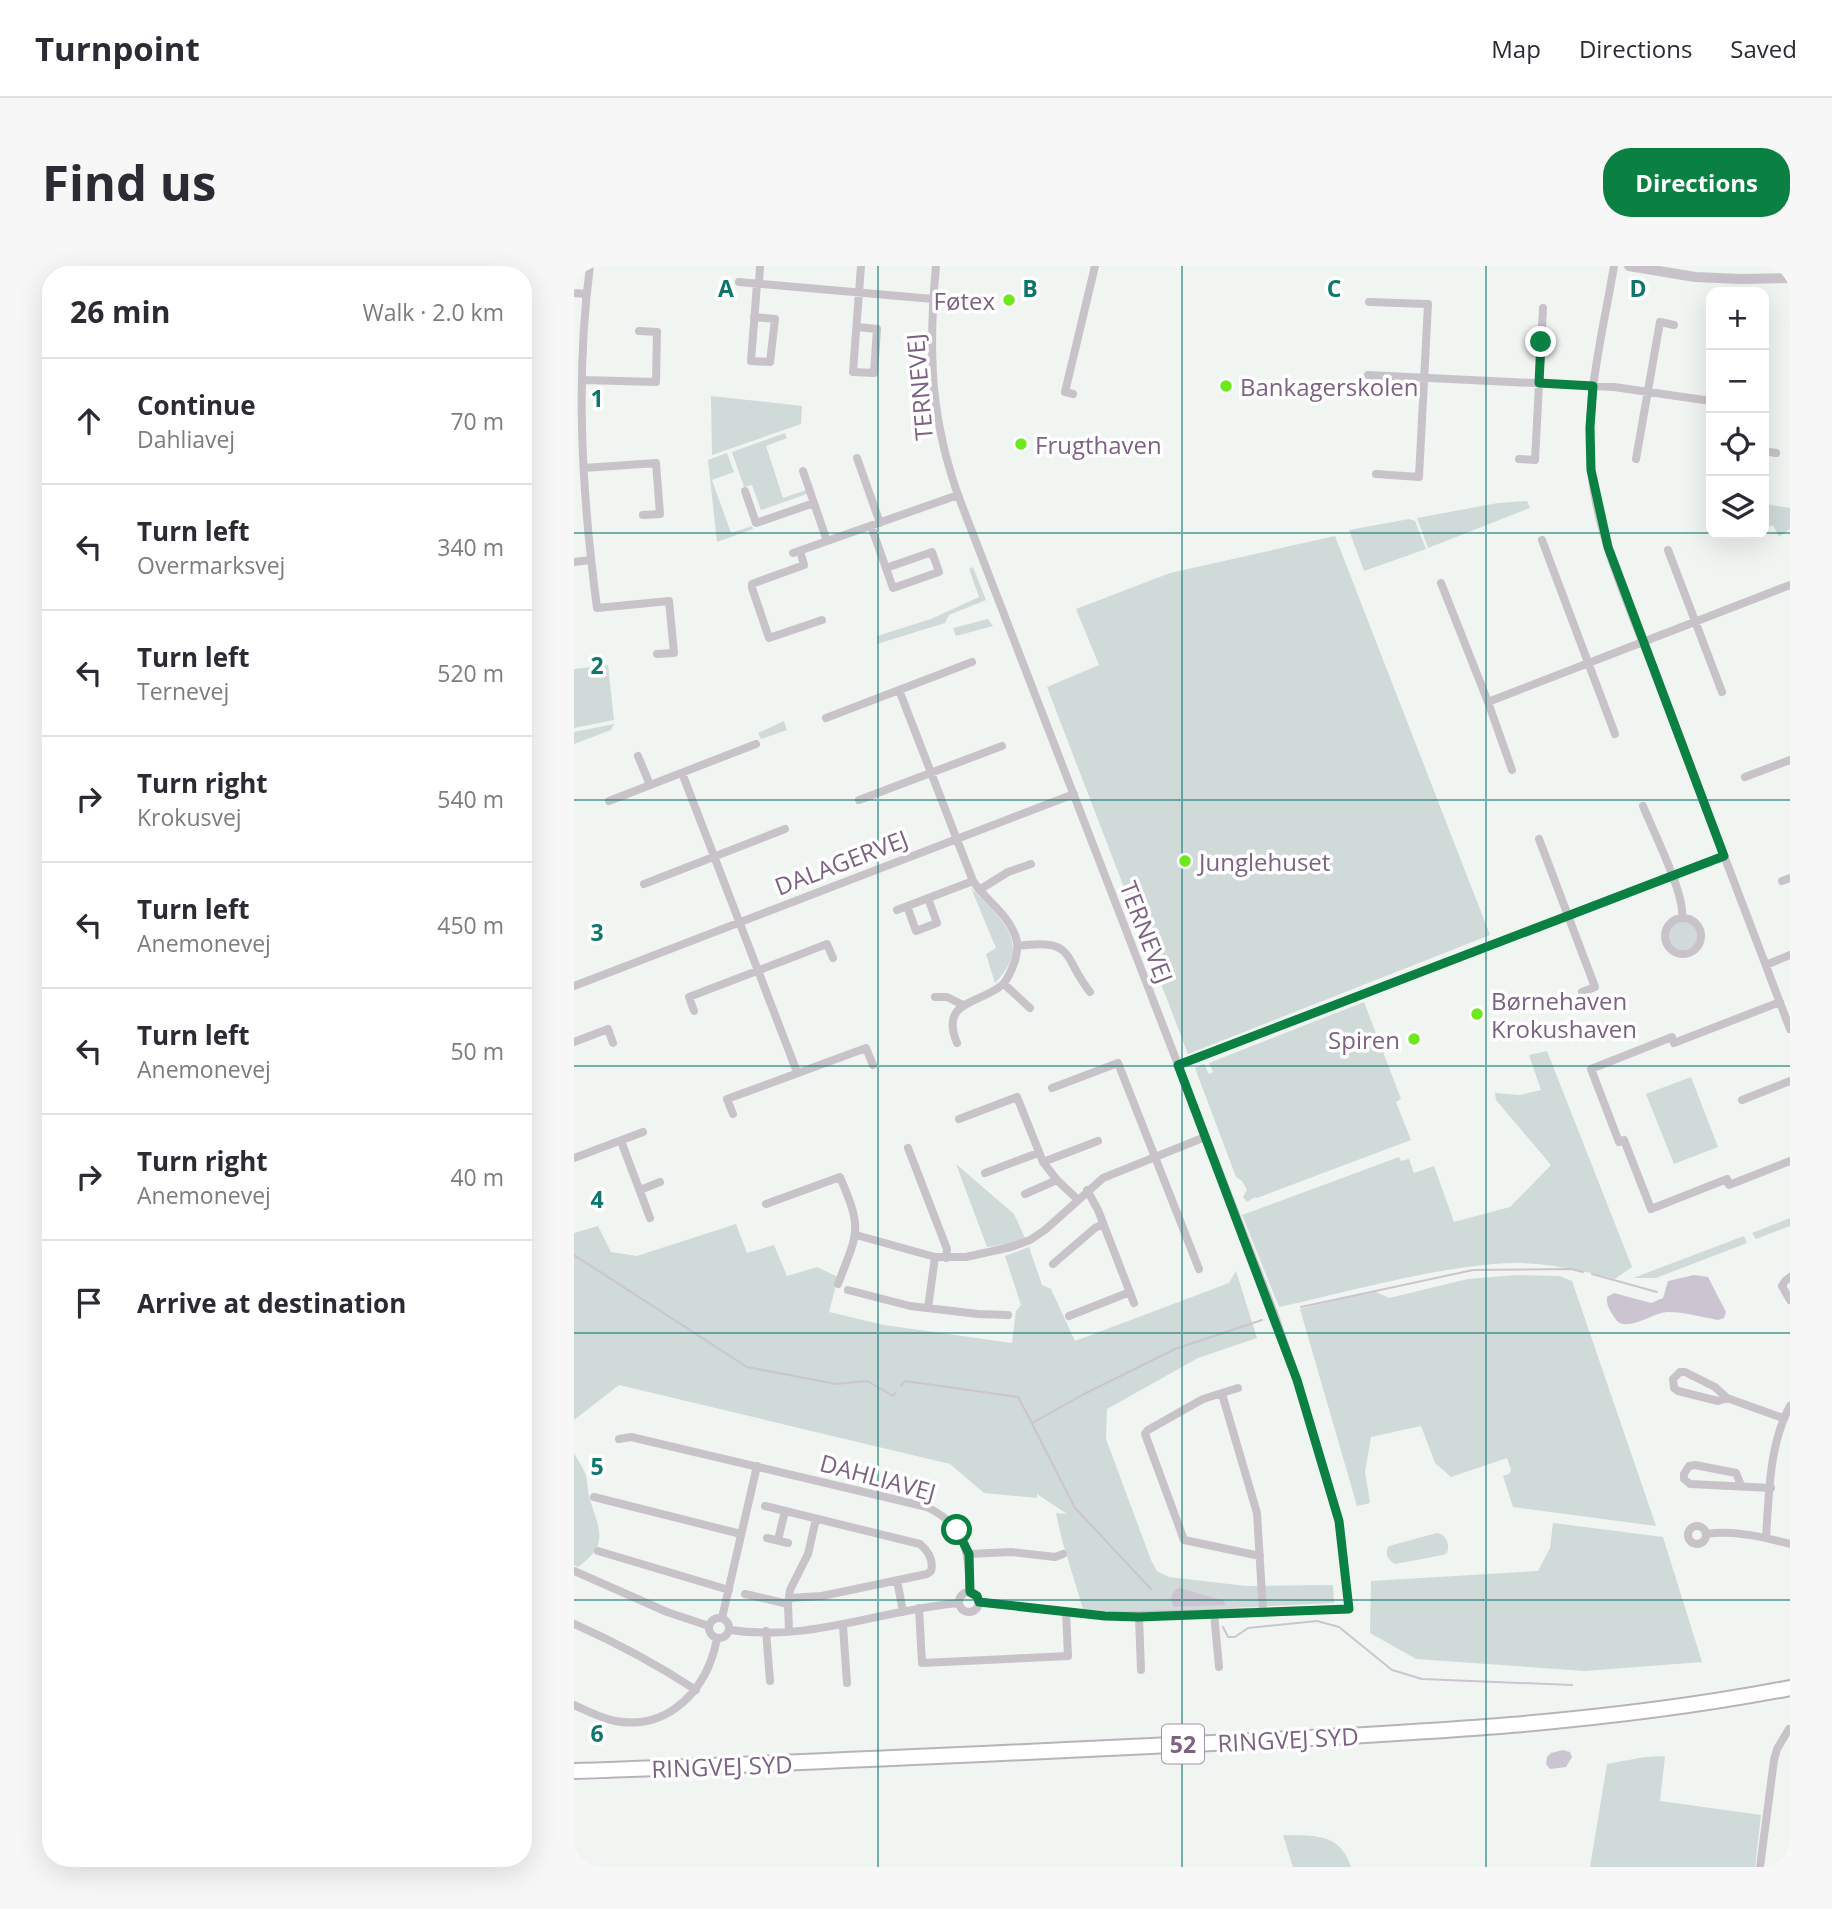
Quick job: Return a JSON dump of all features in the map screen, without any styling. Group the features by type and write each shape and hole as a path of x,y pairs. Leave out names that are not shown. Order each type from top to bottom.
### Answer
{"highway":[{"name":"RINGVEJ SYD","path":"574,1771 1418,1734 1686,1706 1790,1688"}],"street":[{"path":"590,266 578,427 597,608 669,601 674,653 657,654"},
{"path":"754,317 775,319 770,362 751,361 754,317 760,266"},
{"path":"857,327 877,329 874,373 853,372 861,266"},
{"name":"TERNEVEJ","path":"936,266 930,335 934,401 944,451 958,495 1274,1313 1339,1521 1349,1609 1263,1612"},
{"path":"1073,394 1065,392 1095,266"},
{"path":"1614,266 1593,386 1590,427 1591,470 1608,547 1790,1029"},
{"path":"1629,266 1695,277 1790,278"},
{"path":"739,282 933,299"},
{"path":"574,293 587,294"},
{"path":"1369,302 1428,304 1419,477 1376,474"},
{"path":"1519,459 1535,460 1543,309"},
{"path":"1636,459 1660,322 1674,325"},
{"path":"583,380 656,382 657,332 639,331"},
{"path":"1368,375 1648,390 1706,400"},
{"path":"1769,452 1776,453"},
{"path":"857,458 886,568 893,588 939,572 932,552 886,568"},
{"path":"584,468 656,463 660,514 643,515"},
{"path":"803,471 827,541"},
{"path":"745,491 756,523 814,503"},
{"path":"822,620 768,638 752,584 804,565 796,552 958,495"},
{"path":"1542,540 1615,734"},
{"path":"1668,550 1722,692"},
{"path":"574,562 590,560"},
{"path":"1441,583 1512,770"},
{"path":"1488,702 1790,585"},
{"path":"826,718 972,663"},
{"path":"899,690 973,881 1009,921 1018,946 1014,965 1004,984 962,1005 956,1013 952,1024 957,1043"},
{"path":"609,801 755,744"},
{"name":"DALAGERVEJ","path":"859,800 1002,746"},
{"path":"638,757 650,785"},
{"path":"1745,777 1790,760"},
{"path":"682,773 797,1072"},
{"name":"DALAGERVEJ","path":"574,986 1074,794"},
{"path":"1643,806 1683,910 1682,917"},
{"path":"644,884 785,828"},
{"path":"1539,839 1595,987 1582,992"},
{"path":"1178,1065 1724,856"},
{"path":"979,890 1008,872 1031,864"},
{"path":"897,910 973,881"},
{"path":"906,906 916,931 937,923 928,898"},
{"path":"1682,917 1698,925 1701,937 1696,948 1685,954 1673,951 1664,937 1667,926 1676,918 1682,917"},
{"path":"1018,946 1040,943 1061,949 1075,965 1090,992"},
{"path":"694,1011 689,997 827,944 833,958"},
{"path":"1766,965 1790,955"},
{"path":"1004,984 1030,1008"},
{"path":"935,996 947,997 962,1005"},
{"path":"1780,1002 1674,1043 1672,1037 1591,1069 1619,1142 1624,1140 1651,1209 1727,1179 1729,1185 1790,1161"},
{"path":"574,1042 608,1029 613,1043"},
{"path":"733,1114 727,1099 797,1072 866,1048 873,1065"},
{"path":"1052,1088 1118,1063 1199,1269"},
{"path":"1742,1100 1790,1082"},
{"path":"959,1119 1017,1097 1042,1162 1077,1199"},
{"path":"574,1158 643,1132"},
{"path":"856,1235 935,1257 965,1257 1002,1249 1030,1240 1045,1230 1103,1178 1205,1138"},
{"path":"621,1140 650,1218"},
{"path":"1042,1162 1098,1141"},
{"path":"908,1148 947,1249 946,1258"},
{"path":"985,1173 1038,1153"},
{"path":"766,1204 840,1177 856,1217 856,1235 838,1284"},
{"path":"1025,1194 1057,1180"},
{"path":"640,1190 660,1182"},
{"path":"1087,1191 1092,1197 1134,1303"},
{"path":"1053,1264 1103,1224"},
{"path":"928,1308 935,1257"},
{"path":"1790,1277 1782,1286 1790,1300"},
{"path":"848,1290 893,1303 986,1315 1008,1315"},
{"path":"1069,1316 1130,1292"},
{"path":"1727,1398 1718,1401 1678,1391 1674,1388 1673,1379 1680,1372 1685,1372 1715,1387 1727,1398 1783,1418"},
{"path":"1238,1388 1203,1399 1148,1430 1145,1436 1184,1540 1260,1556"},
{"path":"979,1602 1139,1617 1263,1612 1257,1513 1222,1394"},
{"path":"1766,1538 1770,1488 1783,1418 1790,1406"},
{"name":"DAHLIAVEJ","path":"619,1439 631,1437 927,1507 957,1530 969,1554 970,1592"},
{"path":"1741,1485 1736,1473 1695,1465 1689,1466 1684,1474 1690,1484 1770,1488"},
{"path":"722,1618 757,1466"},
{"path":"594,1497 741,1534"},
{"path":"745,1594 788,1601 932,1571 932,1560 920,1544 765,1506"},
{"path":"778,1540 785,1511"},
{"path":"789,1631 788,1601 795,1578 807,1554 816,1519"},
{"path":"1706,1534 1725,1533 1790,1544"},
{"path":"767,1538 788,1543"},
{"path":"598,1551 729,1590"},
{"path":"969,1554 1011,1552 1055,1557 1063,1554"},
{"path":"574,1570 667,1612 709,1626"},
{"path":"897,1580 903,1612"},
{"path":"970,1592 977,1596 979,1602 974,1611 968,1612 962,1609 959,1603 963,1594 970,1592"},
{"path":"730,1630 789,1631 842,1626 919,1608 959,1603"},
{"path":"919,1608 922,1663 1068,1656 1066,1612"},
{"path":"1214,1613 1219,1667"},
{"path":"1139,1617 1141,1670"},
{"path":"722,1618 728,1622 730,1630 725,1637 717,1638 711,1634 709,1626 714,1620 722,1618"},
{"path":"574,1624 654,1662 696,1690"},
{"path":"842,1626 847,1683"},
{"path":"766,1631 770,1681"},
{"path":"574,1705 615,1721 646,1721 672,1711 696,1690 709,1669 717,1638"},
{"path":"1760,1867 1774,1760 1777,1749 1789,1730"}],"shaded area":[{"path":"711,396 802,406 801,424 712,455"},
{"path":"785,433 787,438 766,446 783,498 806,490 807,494 761,510 752,485 744,487 732,452"},
{"path":"727,453 734,472 712,480 731,533 752,526 753,529 717,542 708,460"},
{"path":"1527,501 1530,508 1428,548 1417,518 1498,503"},
{"path":"1769,505 1790,508 1790,529 1779,537 1773,525 1769,527"},
{"path":"1409,519 1415,521 1426,549 1364,571 1349,530"},
{"path":"1335,536 1490,935 1188,1054 1047,687 1099,665 1076,609 1170,573"},
{"path":"973,567 986,600 949,615 945,623 877,644 877,636 931,619 979,597 969,569"},
{"path":"988,619 993,626 956,636 953,628"},
{"path":"608,665 614,720 574,728 574,669"},
{"path":"784,721 787,730 761,739 758,733"},
{"path":"614,724 611,730 574,744 574,732"},
{"path":"971,888 993,910 1009,932 1012,956 995,983 986,954 996,948"},
{"path":"1683,920 1694,924 1698,935 1694,946 1683,950 1672,946 1668,935 1672,924"},
{"path":"1364,1002 1401,1099 1396,1102 1411,1140 1247,1202 1243,1197 1247,1190 1236,1177 1195,1068 1204,1064 1209,1074 1213,1072 1209,1063"},
{"path":"1547,1051 1632,1267 1615,1279 1540,1264 1509,1263 1467,1267 1413,1276 1279,1307 1242,1215 1399,1157 1401,1161 1409,1159 1414,1173 1434,1166 1454,1222 1510,1207 1551,1165 1496,1100 1495,1093 1520,1095 1541,1090 1529,1055"},
{"path":"1691,1077 1718,1147 1674,1164 1646,1094"},
{"path":"956,1164 1014,1214 1025,1238 1014,1243 987,1247"},
{"path":"1790,1218 1790,1226 1756,1239 1752,1233"},
{"path":"736,1224 747,1253 774,1245 787,1276 817,1267 838,1277 829,1312 884,1325 1012,1343 1016,1311 1021,1305 1005,1256 1029,1247 1042,1285 1051,1289 1075,1341 1229,1283 1236,1271 1257,1338 1198,1358 1107,1409 1106,1439 1157,1571 1169,1577 1246,1586 1333,1585 1334,1603 1122,1613 1083,1609 1056,1513 1067,1514 1037,1494 1037,1498 984,1493 950,1464 619,1385 574,1420 574,1233 598,1226 611,1252 637,1256"},
{"path":"1744,1236 1747,1243 1656,1278 1633,1278"},
{"path":"1517,1275 1560,1276 1572,1281 1656,1526 1513,1507 1503,1476 1511,1470 1507,1458 1451,1477 1435,1463 1421,1426 1371,1437 1365,1472 1370,1503 1357,1506 1300,1309 1374,1291 1389,1298 1468,1279"},
{"path":"1694,1275 1708,1277 1726,1312 1724,1318 1718,1320 1668,1312 1625,1324 1614,1317 1608,1305 1607,1297 1614,1293 1651,1303 1663,1298 1668,1281"},
{"path":"574,1453 586,1476 599,1529 598,1544 594,1552 578,1567 574,1565"},
{"path":"1553,1523 1663,1537 1702,1662 1585,1671 1416,1659 1370,1633 1371,1581 1538,1571 1550,1548"},
{"path":"1437,1533 1448,1543 1447,1553 1395,1564 1390,1560 1387,1551 1389,1546"},
{"path":"1180,1588 1224,1601 1225,1605 1174,1607 1172,1596"},
{"path":"1563,1750 1570,1752 1572,1757 1566,1767 1550,1769 1546,1764 1547,1757"},
{"path":"1665,1756 1660,1801 1761,1815 1755,1867 1590,1867 1607,1764"},
{"path":"1283,1835 1315,1836 1333,1842 1340,1847 1351,1867 1293,1867"}],"waterway":[{"path":"574,1255 747,1367 836,1384 867,1381 893,1396 896,1392"},
{"path":"1301,1307 1473,1270 1571,1269 1583,1272"},
{"path":"1592,1274 1657,1292"},
{"path":"901,1386 905,1381 1018,1397 1032,1423 1175,1349 1262,1320"},
{"path":"1032,1424 1075,1508 1151,1589"},
{"path":"1223,1627 1228,1637 1235,1637 1248,1628 1317,1621 1339,1627 1392,1670 1422,1679 1572,1685"}],"place":[{"name":"Føtex","path":"1009,300"},
{"name":"Bankagerskolen","path":"1226,386"},
{"name":"Frugthaven","path":"1021,444"},
{"name":"Junglehuset","path":"1185,861"},
{"name":"Børnehaven Krokushaven","path":"1477,1014"},
{"name":"Spiren","path":"1414,1039"}],"route":[{"path":"957,1530 969,1554 970,1592 977,1596 979,1602 1105,1616 1139,1617 1349,1609 1339,1521 1297,1380 1274,1313 1178,1065 1724,856 1608,547 1591,470 1593,386 1539,383 1541,342"}]}
